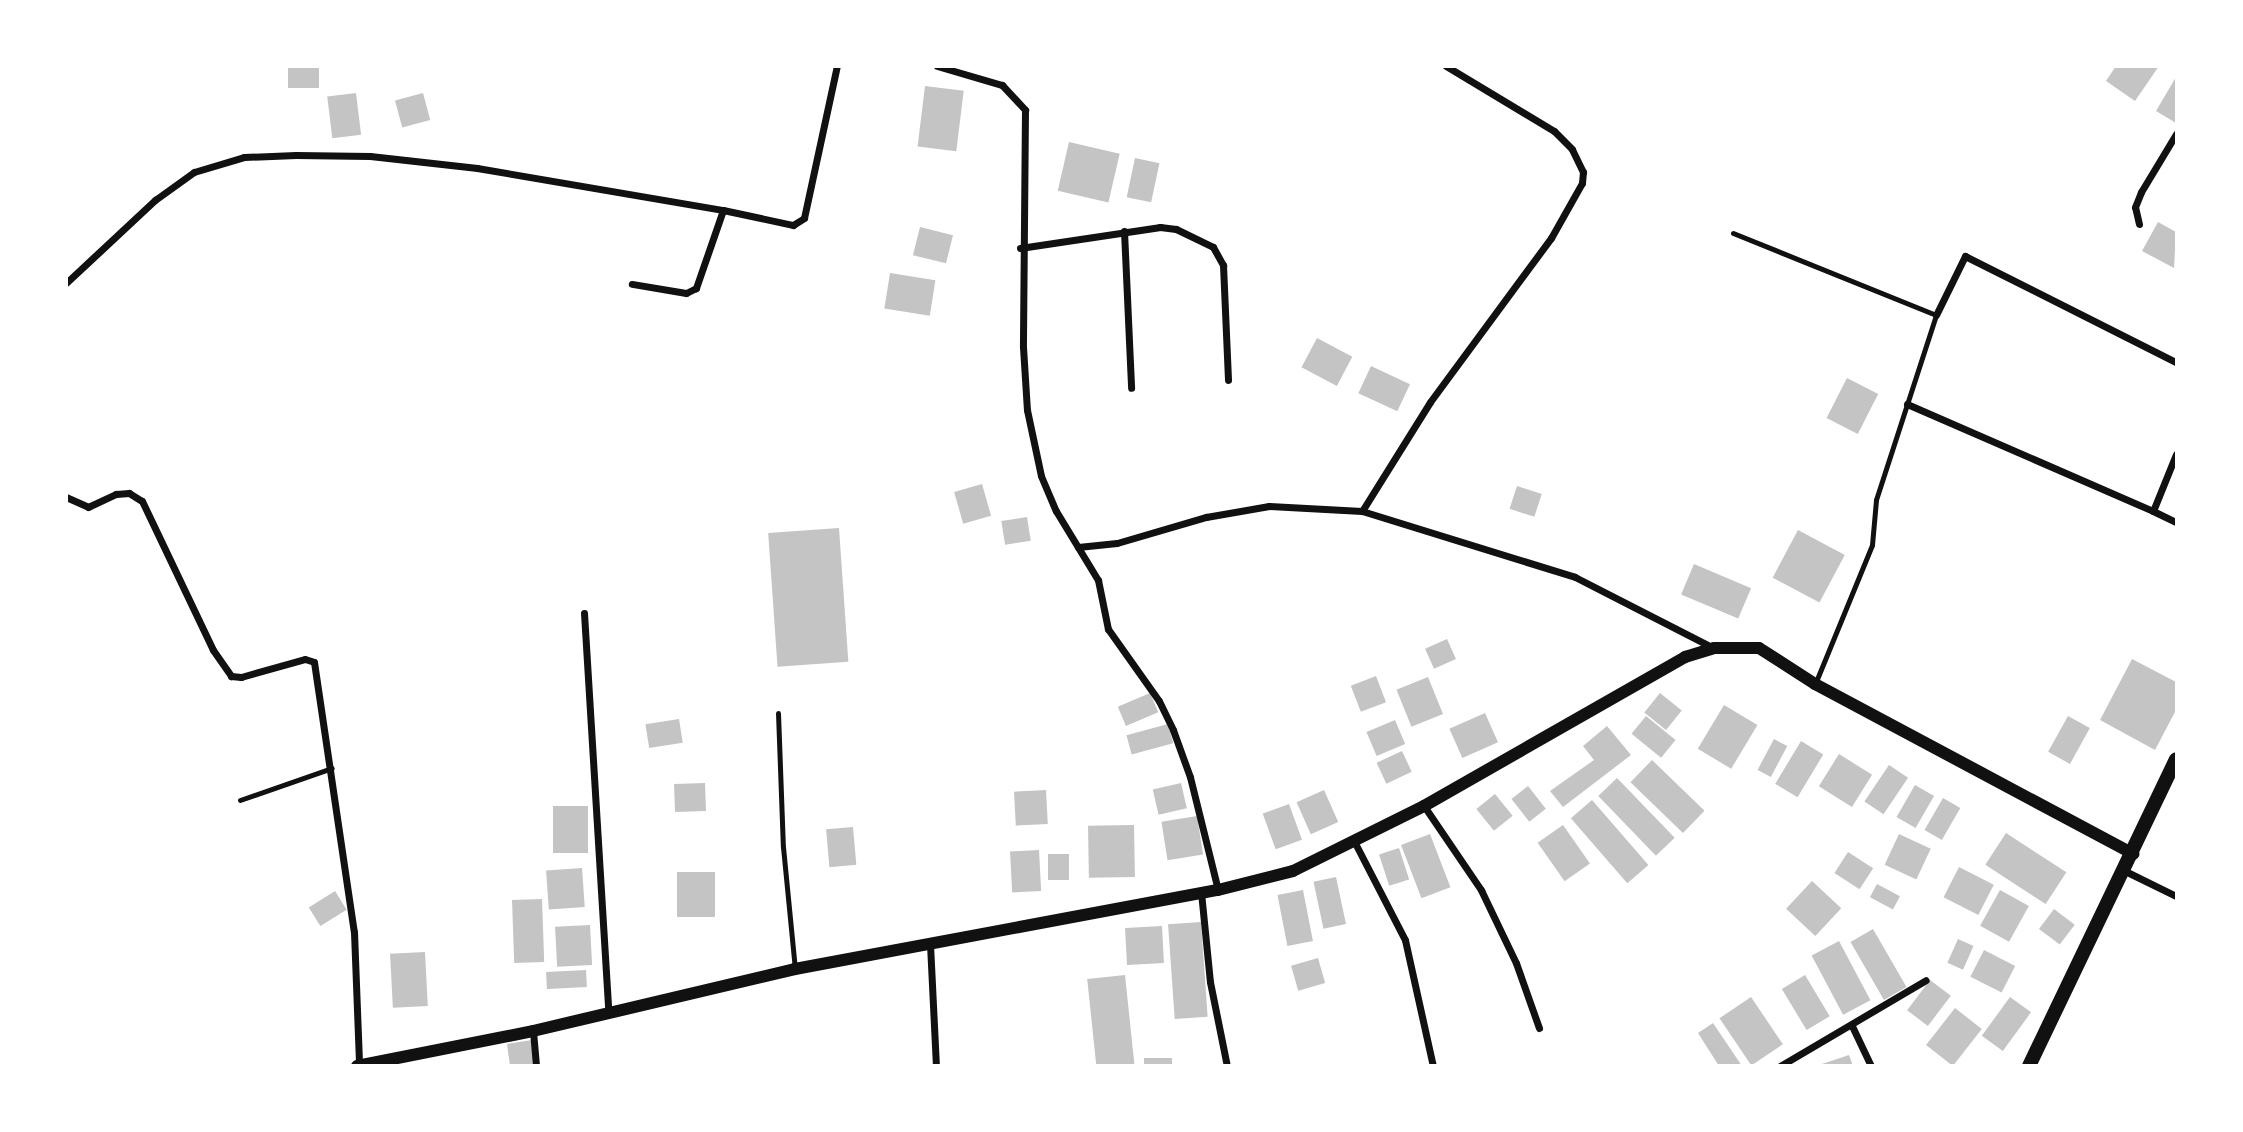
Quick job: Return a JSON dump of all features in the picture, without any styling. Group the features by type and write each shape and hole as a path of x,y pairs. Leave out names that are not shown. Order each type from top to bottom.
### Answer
{"main road":[{"path":"2029,1066 2133,854 2176,759"}],"street":[{"path":"66,283 155,200 194,172 244,157 383,157 477,168 723,210 793,225 804,218 837,66"},
{"path":"937,66 1002,85 1017,97 1025,110 1027,132 1020,248 1027,410 1041,476 1098,580 1108,629 1159,701 1173,730 1190,777 1218,890"},
{"path":"1362,511 1437,392 1550,238 1582,183 1583,172 1572,149 1554,131 1446,66"},
{"path":"2139,224 2135,207 2141,192 2176,134"},
{"path":"632,284 686,293 696,288 723,210"},
{"path":"1020,248 1124,231 1176,229 1213,247 1223,265 1228,380"},
{"path":"1124,231 1131,388"},
{"path":"1936,315 1965,256 2176,362"},
{"path":"1907,404 2176,522"},
{"path":"2153,511 2176,454"},
{"path":"66,497 77,506 88,507 117,494 129,493 142,500 214,650 231,676 241,677 304,659 314,662 332,768 354,932 358,1065 533,1031 608,1010 795,969 1218,890 1293,871 1355,843 1424,806 1685,657 1714,648 1759,648 1815,684 2133,854"},
{"path":"1078,547 1118,543 1206,517 1269,506 1362,511 1575,577 1714,648"},
{"path":"584,613 608,1010"},
{"path":"1424,806 1481,890 1539,1028"},
{"path":"1355,843 1402,929 1433,1066"},
{"path":"2124,871 2176,896"},
{"path":"1201,892 1210,982 1227,1066"},
{"path":"930,944 936,1066"},
{"path":"1780,1066 1926,980"},
{"path":"1852,1026 1871,1066"},
{"path":"533,1031 536,1066"}],"lane":[{"path":"1733,233 1936,315 1876,500 1872,545 1815,684"},
{"path":"778,713 783,847 795,969"},
{"path":"240,800 332,768"}],"building":[{"path":"288,66 319,66 319,88 288,88"},
{"path":"2116,66 2159,66 2135,101 2106,81"},
{"path":"2176,77 2176,123 2156,111"},
{"path":"925,86 964,91 956,151 918,147"},
{"path":"356,93 361,135 332,138 327,97"},
{"path":"423,93 430,120 402,128 395,101"},
{"path":"1069,142 1120,154 1108,202 1058,191"},
{"path":"1135,158 1159,163 1151,202 1127,197"},
{"path":"2158,222 2176,232 2174,268 2142,251"},
{"path":"920,227 953,235 946,263 913,255"},
{"path":"890,273 935,280 930,316 884,309"},
{"path":"1317,338 1352,357 1337,386 1302,367"},
{"path":"1371,366 1410,384 1397,411 1358,393"},
{"path":"1847,378 1878,394 1858,434 1827,418"},
{"path":"982,484 991,516 963,524 954,492"},
{"path":"1517,486 1542,494 1534,517 1510,509"},
{"path":"1027,517 1031,541 1005,545 1001,521"},
{"path":"839,528 848,662 778,667 768,533"},
{"path":"1798,530 1845,555 1819,603 1773,578"},
{"path":"1694,564 1751,588 1738,619 1681,594"},
{"path":"1447,639 1456,659 1434,669 1425,649"},
{"path":"2132,659 2176,682 2176,710 2155,750 2100,720"},
{"path":"1376,676 1386,702 1361,712 1351,686"},
{"path":"1428,677 1443,714 1411,727 1396,690"},
{"path":"1150,693 1158,712 1126,726 1118,707"},
{"path":"1660,693 1682,711 1666,730 1644,712"},
{"path":"1724,705 1757,725 1731,769 1698,749"},
{"path":"1485,713 1498,742 1462,758 1449,729"},
{"path":"1646,716 1676,740 1661,758 1632,734"},
{"path":"2068,716 2090,728 2070,764 2048,752"},
{"path":"679,719 683,743 649,748 645,724"},
{"path":"1395,720 1405,744 1377,756 1366,732"},
{"path":"1168,724 1173,743 1132,754 1126,735"},
{"path":"1607,726 1631,755 1563,807 1550,791 1594,760 1583,746"},
{"path":"1774,739 1787,746 1771,777 1758,770"},
{"path":"1801,741 1823,754 1798,797 1775,784"},
{"path":"1402,751 1412,772 1386,784 1377,763"},
{"path":"1839,754 1872,775 1852,807 1819,786"},
{"path":"1652,760 1705,811 1683,833 1630,782"},
{"path":"1889,765 1908,778 1883,814 1864,801"},
{"path":"1617,778 1675,838 1656,856 1598,796"},
{"path":"705,783 706,811 675,812 674,784"},
{"path":"1181,783 1187,808 1159,815 1153,790"},
{"path":"1915,785 1934,796 1916,828 1896,817"},
{"path":"1528,786 1546,809 1529,822 1511,799"},
{"path":"1046,790 1048,824 1016,826 1014,792"},
{"path":"1324,790 1338,822 1311,834 1297,802"},
{"path":"1495,794 1513,816 1494,831 1476,809"},
{"path":"1943,798 1960,808 1942,840 1924,830"},
{"path":"1592,800 1648,865 1627,883 1571,818"},
{"path":"1289,804 1302,840 1276,849 1263,814"},
{"path":"553,806 588,806 588,853 553,853"},
{"path":"1197,816 1203,855 1168,860 1161,822"},
{"path":"1134,825 1135,877 1089,878 1088,826"},
{"path":"1563,825 1590,864 1565,881 1538,843"},
{"path":"853,827 856,865 829,867 826,829"},
{"path":"2006,833 2066,872 2046,904 1985,865"},
{"path":"1430,834 1450,887 1421,898 1401,845"},
{"path":"1899,834 1931,849 1916,880 1885,865"},
{"path":"1399,848 1409,879 1389,886 1379,854"},
{"path":"1039,850 1041,891 1012,892 1010,852"},
{"path":"1848,852 1873,868 1860,889 1834,873"},
{"path":"1048,854 1069,854 1069,880 1048,880"},
{"path":"1959,867 1994,885 1978,915 1944,897"},
{"path":"582,868 585,907 549,909 546,871"},
{"path":"677,872 715,872 715,917 677,917"},
{"path":"1336,877 1346,924 1323,929 1314,882"},
{"path":"1812,881 1841,908 1815,936 1786,909"},
{"path":"1877,884 1900,896 1893,909 1870,897"},
{"path":"1303,890 1313,941 1287,946 1277,895"},
{"path":"2000,890 2029,906 2009,942 1980,926"},
{"path":"335,891 347,910 320,926 309,907"},
{"path":"542,899 544,962 514,963 512,900"},
{"path":"2054,909 2075,925 2060,945 2039,929"},
{"path":"1201,922 1208,1017 1175,1019 1168,924"},
{"path":"590,925 592,965 557,967 555,927"},
{"path":"1162,926 1164,963 1127,965 1125,928"},
{"path":"1873,929 1906,987 1884,1000 1850,942"},
{"path":"1958,939 1974,946 1963,970 1947,963"},
{"path":"1839,941 1870,1000 1843,1015 1812,956"},
{"path":"1984,950 2015,966 2002,993 1970,977"},
{"path":"425,952 428,1006 393,1008 390,954"},
{"path":"1318,958 1325,983 1298,991 1291,966"},
{"path":"586,970 587,987 547,989 546,972"},
{"path":"1125,975 1135,1066 1096,1066 1087,979"},
{"path":"1805,975 1830,1016 1807,1030 1782,989"},
{"path":"1930,980 1951,996 1928,1026 1907,1010"},
{"path":"1751,997 1783,1044 1751,1066 1719,1018"},
{"path":"2010,997 2031,1012 2003,1051 1982,1036"},
{"path":"1955,1008 1982,1029 1953,1066 1926,1045"},
{"path":"1713,1023 1742,1066 1719,1066 1698,1033"},
{"path":"532,1040 535,1066 510,1066 507,1044"},
{"path":"1849,1055 1853,1066 1819,1066 1819,1065"},
{"path":"1144,1058 1172,1058 1172,1066 1144,1066"}]}
